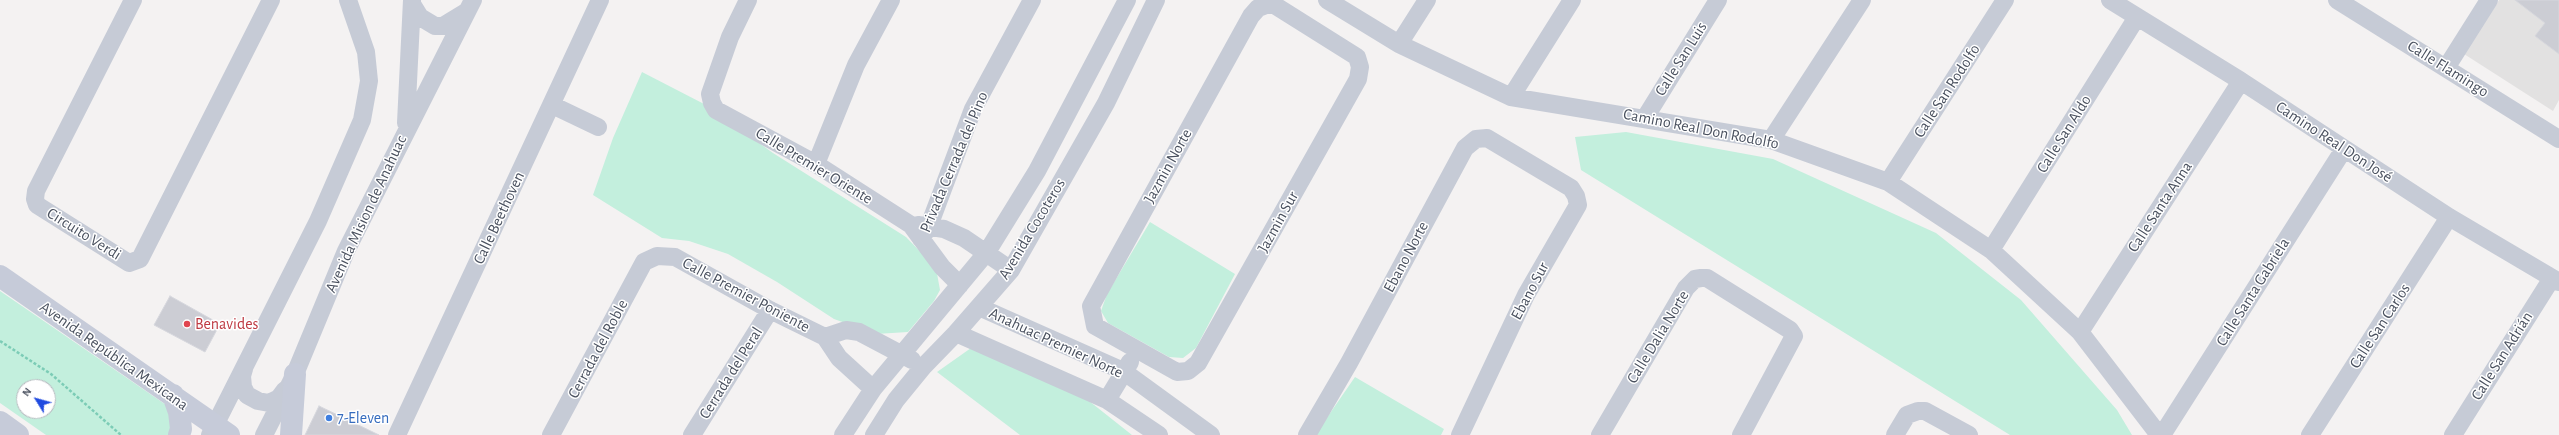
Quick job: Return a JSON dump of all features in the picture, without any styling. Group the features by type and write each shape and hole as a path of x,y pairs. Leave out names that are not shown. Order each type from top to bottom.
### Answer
{"main road":[{"name":"Avenida República Mexicana","path":"0,276 173,395 218,432"},
{"path":"291,435 295,374"},
{"path":"173,395 179,412 181,429 179,435"},
{"path":"0,422 18,435"}],"street":[{"name":"Circuito Verdi","path":"133,0 36,191 35,199 37,205 129,263 140,259 271,0"},
{"name":"Avenida Mision de Anahuac","path":"218,432 250,353 318,221 362,120 369,81 366,52 348,0"},
{"name":"Calle Beethoven","path":"397,435 600,0"},
{"name":"Calle Premier Oriente","path":"748,0 730,37 710,94 712,103 716,110 816,164 920,230 960,285"},
{"path":"816,164 856,65 891,0"},
{"name":"Privada Cerrada del Pino","path":"920,230 973,109 1032,0"},
{"name":"Avenida Cocoteros","path":"843,435 873,389 987,252 1037,171 1127,0"},
{"name":"Avenida Cocoteros","path":"874,435 896,400 923,367 956,333 1011,270 1106,103 1156,0"},
{"name":"Camino Real Don Rodolfo","path":"1326,0 1399,44 1511,97 1772,140 1888,182 1991,250 2080,332 2161,435"},
{"path":"1399,44 1427,0"},
{"path":"1511,97 1572,0"},
{"name":"Calle San Luis","path":"1644,118 1718,0"},
{"path":"1772,140 1862,0"},
{"name":"Calle San Rodolfo","path":"1888,182 2005,0"},
{"name":"Camino Real Don José","path":"2110,0 2241,81 2450,217 2556,280"},
{"name":"Calle Flamingo","path":"2337,0 2356,5 2446,68 2559,139"},
{"path":"2446,68 2489,0"},
{"name":"Avenida Mision de Anahuac","path":"264,435 295,374 346,251 406,132 412,2"},
{"path":"412,2 420,17 435,26 443,26 470,6"},
{"name":"Jazmin Norte","path":"1137,351 1095,326 1091,306 1251,16 1258,8 1271,3 1320,32"},
{"path":"406,132 470,6"},
{"name":"Calle San Aldo","path":"1991,250 2137,17"},
{"name":"Jazmin Sur","path":"1137,351 1177,372 1188,371 1198,363 1358,79 1360,67 1357,57 1320,32"},
{"name":"Calle Santa Anna","path":"2080,332 2241,81"},
{"path":"552,105 598,127"},
{"name":"Ebano Norte","path":"1307,435 1349,362 1465,148 1476,139 1487,138 1535,165"},
{"name":"Calle Santa Gabriela","path":"2161,435 2344,148"},
{"name":"Ebano Sur","path":"1460,435 1526,295 1578,205 1572,188 1535,165"},
{"name":"Calle San Carlos","path":"2310,435 2450,217"},
{"name":"Calle Premier Oriente","path":"920,230 964,238 987,252 1011,270"},
{"name":"Calle Premier Poniente","path":"644,262 657,256 675,257 770,310 825,337 839,358 873,389"},
{"name":"Cerrada del Roble","path":"551,435 644,262"},
{"name":"Calle Dalia Norte","path":"1600,435 1686,288 1695,279 1707,278 1790,330 1794,336 1741,435"},
{"name":"Calle San Adrián","path":"2453,435 2556,280"},
{"name":"Anahuac Premier Norte","path":"979,307 1123,371 1211,435"},
{"name":"Cerrada del Peral","path":"692,435 770,310"},
{"name":"Calle Premier Poniente","path":"825,337 846,330 859,332 902,353 923,367"},
{"name":"Anahuac Premier Norte","path":"956,333 1107,400 1159,435"},
{"path":"1107,400 1123,371 1137,351"},
{"name":"Avenida Mision de Anahuac","path":"250,353 242,376 243,387 247,395 258,401 269,403 279,398 295,374"},
{"path":"1895,435 1907,415 1918,411 1925,411 1966,433"}],"path":[{"path":"0,341 51,374 121,435"}],"shaded area":[{"path":"2499,0 2559,0 2559,100 2553,111 2464,54"}],"green space":[{"path":"642,72 706,105 773,153 906,237 936,268 940,290 934,301 908,332 876,334 834,319 777,282 728,254 689,241 662,238 593,195 613,138"},
{"path":"1626,132 1773,159 1936,233 2021,300 2117,410 2132,435 2010,435 1581,170 1575,137"},
{"path":"1150,222 1235,274 1196,348 1183,358 1169,357 1108,323 1101,311 1107,294"},
{"path":"0,291 175,411 171,435 46,435 23,419 56,419 56,379 16,379 16,414 0,403"},
{"path":"971,348 1079,393 1132,435 1020,435 937,372"},
{"path":"1355,377 1444,429 1441,435 1315,435"}],"building":[{"path":"2515,0 2559,0 2559,54 2535,36 2545,23"},
{"name":"Benavides","path":"170,296 220,324 205,352 154,325"},
{"name":"7-Eleven","path":"319,406 379,435 305,435"}],"place":[{"name":"Benavides","path":"187,324"},
{"name":"7-Eleven","path":"329,418"}]}
